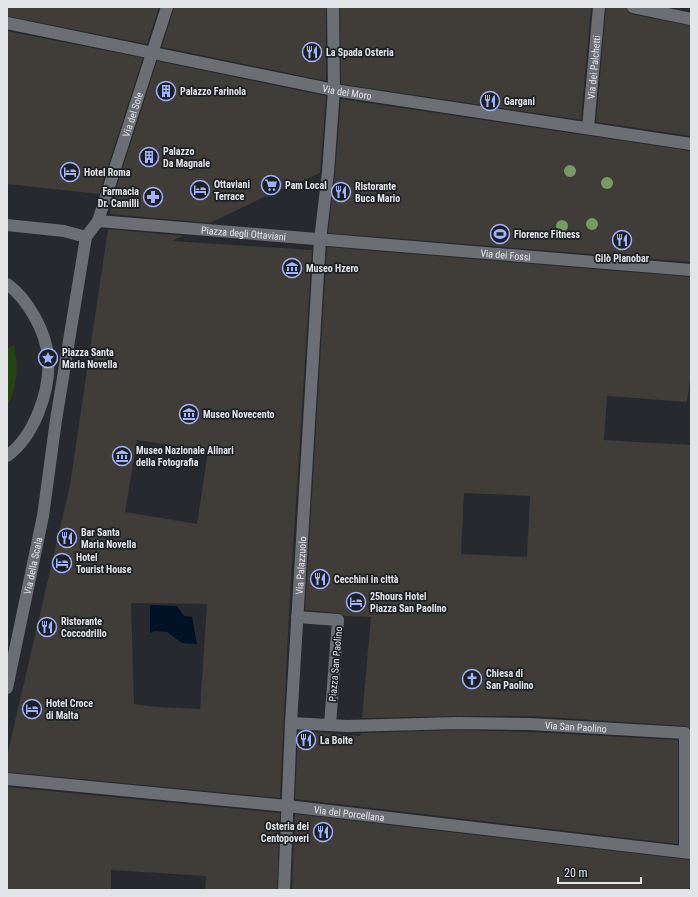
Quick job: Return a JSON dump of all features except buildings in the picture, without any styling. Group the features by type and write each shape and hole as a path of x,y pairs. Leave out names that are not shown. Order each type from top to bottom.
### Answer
{"street":[{"name":"Via del Sole","path":"98,221 167,7"},
{"path":"320,240 328,172 334,90 333,7"},
{"name":"Via dei Palchetti","path":"588,128 598,7"},
{"path":"633,7 691,19"},
{"name":"Via del Moro","path":"7,24 334,90 691,144"},
{"path":"7,225 64,231 86,237 98,221"},
{"name":"Piazza degli Ottaviani","path":"98,221 320,240"},
{"name":"Via della Scala","path":"7,688 43,516 53,442 86,237"},
{"name":"Via dei Fossi","path":"320,240 691,270"},
{"name":"Via Palazzuolo","path":"284,890 291,723 320,240"},
{"path":"7,284 18,294 33,314 46,341 48,358 48,376 45,393 36,418 20,445 7,456"},
{"name":"Piazza San Paolino","path":"297,618 338,620 330,725"},
{"path":"291,723 330,725"},
{"name":"Via San Paolino","path":"330,725 347,726 459,723 530,724 685,733 688,852"},
{"name":"Via del Porcellana","path":"7,779 287,806 688,852"}],"green space":[{"path":"14,345 16,376 11,399 7,406 7,348"}],"water":[{"path":"150,605 177,606 184,616 192,617 197,644 182,643 167,632 155,631 150,633"}],"place":[{"name":"La Spada Osteria","path":"312,52"},
{"name":"Palazzo Farinola","path":"166,91"},
{"name":"Gargani","path":"490,101"},
{"name":"Palazzo Da Magnale","path":"149,157"},
{"name":"Hotel Roma","path":"70,172"},
{"name":"Pam Local","path":"271,185"},
{"name":"Ottaviani Terrace","path":"200,190"},
{"name":"Ristorante Buca Mario","path":"341,192"},
{"name":"Farmacia Dr. Camilli","path":"153,197"},
{"name":"Florence Fitness","path":"500,234"},
{"name":"Gilò Pianobar","path":"622,240"},
{"name":"Museo Hzero","path":"292,268"},
{"name":"Piazza Santa Maria Novella","path":"48,358"},
{"name":"Museo Novecento","path":"189,414"},
{"name":"Museo Nazionale Alinari della Fotografia","path":"122,456"},
{"name":"Bar Santa Maria Novella","path":"67,538"},
{"name":"Hotel Tourist House","path":"62,563"},
{"name":"Cecchini in città","path":"320,579"},
{"name":"25hours Hotel Piazza San Paolino","path":"356,602"},
{"name":"Ristorante Coccodrillo","path":"47,627"},
{"name":"Chiesa di San Paolino","path":"472,679"},
{"name":"Hotel Croce di Malta","path":"32,709"},
{"name":"La Boite","path":"306,740"},
{"name":"Osteria dei Centopoveri","path":"323,832"}]}
